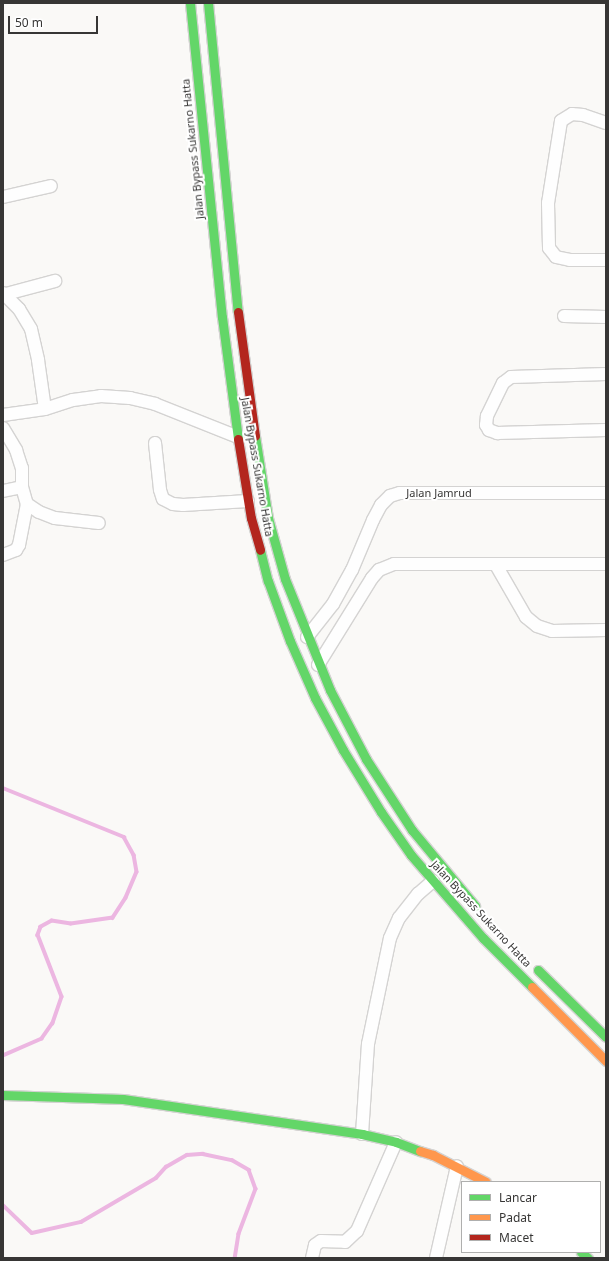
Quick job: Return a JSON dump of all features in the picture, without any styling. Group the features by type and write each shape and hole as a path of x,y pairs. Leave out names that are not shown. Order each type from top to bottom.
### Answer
{"main road":[{"name":"Jalan Bypass Sukarno Hatta","path":"190,3 223,324 248,501 268,580 290,641 315,698 346,756 380,812 411,855 483,938 606,1061"},
{"name":"Jalan Bypass Sukarno Hatta","path":"208,3 238,314 258,461 274,543 285,579 318,665 346,724 391,798 434,858 482,913"},
{"path":"198,80 201,87 208,90 214,85 215,78"},
{"path":"201,114 202,107 209,101 215,104 219,113"},
{"name":"Jalan Bypass Sukarno Hatta","path":"529,961 603,1034"},
{"path":"589,1043 603,1034"},
{"path":"3,1095 73,1096 123,1099 362,1134 396,1142 434,1155 484,1181"}],"street":[{"path":"606,123 583,115 572,114 561,121 548,203 549,248 556,257 570,260 606,260"},
{"path":"3,197 51,186"},
{"path":"46,410 31,328 19,309 5,293 55,281"},
{"path":"564,316 606,317"},
{"path":"606,374 511,377 503,383 487,416 486,425 489,430 497,433 606,430"},
{"path":"3,415 46,410 73,400 101,396 130,398 155,404 238,437"},
{"path":"3,428 16,450 22,468 22,487 28,504 19,545 16,550 3,555"},
{"path":"155,443 160,490 163,499 173,504 183,505 248,501"},
{"path":"3,491 22,487"},
{"name":"Jalan Jamrud","path":"307,637 333,604 352,570 373,520 381,505 390,496 400,493 606,493"},
{"path":"28,504 40,512 55,518 99,523"},
{"path":"318,665 372,578 379,570 394,564 606,564"},
{"path":"496,565 526,617 537,626 552,631 606,630"},
{"path":"362,1134 368,1044 390,938 404,912 418,894 433,881"},
{"path":"312,1258 315,1245 321,1241 345,1242 357,1231 396,1142"},
{"path":"436,1258 457,1166"}],"waterway":[{"path":"3,788 124,837 134,855 137,872 126,898 113,918 71,924 52,921 41,927 38,935 62,997 53,1023 42,1039 3,1056"},
{"path":"3,1205 32,1233 81,1222 156,1178 166,1167 187,1155 203,1154 232,1160 249,1170 256,1189 239,1234 235,1258"}],"traffic: fast":[{"path":"190,3 222,317 238,439"},
{"path":"208,3 238,312"},
{"path":"255,436 268,518 285,579 330,690 366,759 412,830 475,906"},
{"path":"260,550 268,581 290,641 315,698 343,750 381,812 411,855 483,938 532,987"},
{"path":"538,970 606,1037"},
{"path":"3,1095 123,1099 362,1134 396,1142 420,1151"},
{"path":"582,1253 588,1258"}],"traffic: slow":[{"path":"532,987 606,1061"},
{"path":"420,1151 433,1155 484,1181"}],"traffic: jam":[{"path":"238,312 255,436"},
{"path":"238,439 251,518 260,550"}]}
